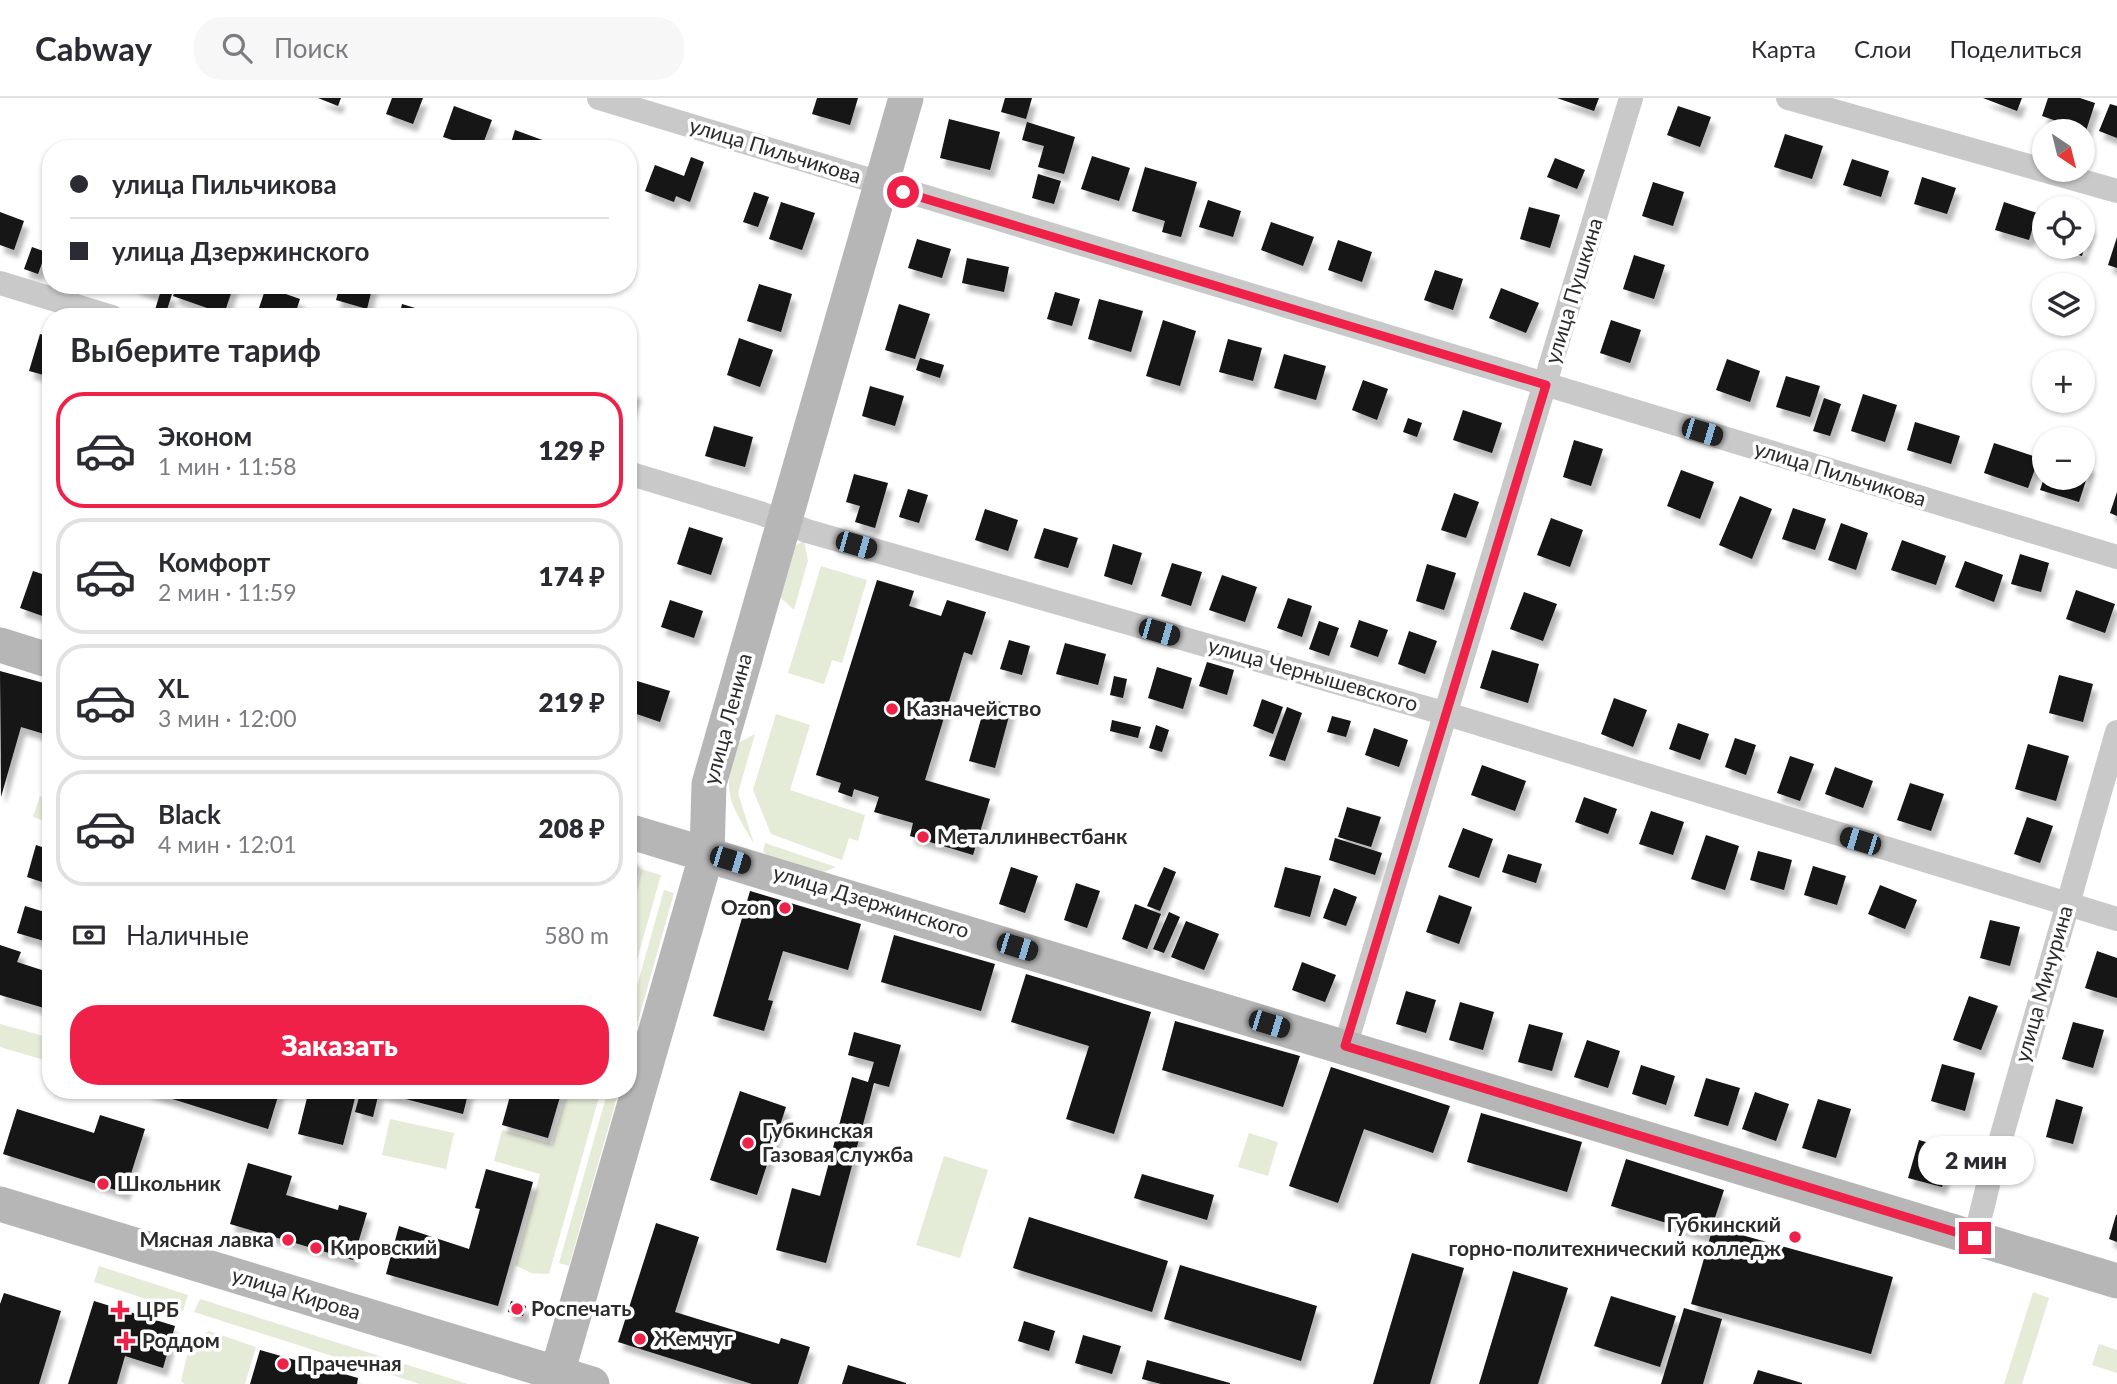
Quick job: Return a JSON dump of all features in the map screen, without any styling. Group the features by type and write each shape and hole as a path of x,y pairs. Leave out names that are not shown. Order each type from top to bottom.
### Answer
{"main road":[{"name":"улица Ленина","path":"637,1097 707,853 709,784 781,523 906,98"},
{"path":"0,645 42,658"},
{"name":"улица Дзержинского","path":"637,834 2117,1282"},
{"name":"улица Ленина","path":"556,1379 636,1099"},
{"name":"улица Кирова","path":"0,1204 556,1379 592,1384"}],"street":[{"name":"улица Пильчикова","path":"599,98 2117,557"},
{"name":"улица Пушкина","path":"1345,1046 1631,98"},
{"path":"1788,98 2117,191"},
{"path":"0,284 81,308"},
{"name":"улица Чернышевского","path":"637,476 760,513 781,523 1447,713 2117,919"},
{"name":"улица Мичурина","path":"1975,1238 2117,732"}],"green space":[{"path":"804,541 808,560 794,610 780,597 790,548"},
{"path":"821,566 867,580 842,663 832,660 824,684 788,673"},
{"path":"776,714 810,725 790,790 865,815 858,841 849,838 842,860 771,834 753,790"},
{"path":"755,734 738,793 754,844 730,797 729,775 736,744"},
{"path":"40,796 42,797 42,820 33,817"},
{"path":"765,843 836,867 824,872 769,857 763,852"},
{"path":"641,869 661,875 637,960 637,883"},
{"path":"664,890 674,893 637,1025 637,986"},
{"path":"0,1024 42,1036 42,1059 0,1047"},
{"path":"564,1099 598,1099 549,1274 531,1273 515,1265 540,1174 494,1161 502,1130 552,1144"},
{"path":"605,1099 616,1099 569,1266 559,1263"},
{"path":"390,1119 454,1133 446,1169 382,1155"},
{"path":"1249,1133 1278,1142 1268,1176 1238,1167"},
{"path":"944,1156 988,1170 960,1258 916,1245"},
{"path":"99,1266 188,1295 183,1311 94,1282"},
{"path":"2033,1292 2049,1298 2022,1384 2004,1384"},
{"path":"200,1299 468,1384 420,1384 194,1312"},
{"path":"209,1331 256,1347 245,1384 185,1384 181,1381 190,1344"},
{"path":"2099,1344 2117,1350 2117,1373 2092,1365"}],"building":[{"path":"318,98 341,98 338,106"},
{"path":"392,98 423,98 413,124 386,114"},
{"path":"817,98 858,98 850,125 812,114"},
{"path":"1005,98 1032,98 1026,119 1001,112"},
{"path":"1557,98 1599,98 1594,111"},
{"path":"1983,98 2022,98 2017,111"},
{"path":"2048,98 2080,98 2095,103 2090,119 2051,119 2042,116"},
{"path":"2110,104 2117,106 2117,138 2099,131"},
{"path":"454,106 492,120 484,140 452,140 443,137"},
{"path":"1678,106 1711,117 1700,147 1667,135"},
{"path":"949,119 1000,132 990,170 940,158"},
{"path":"1027,122 1075,137 1064,174 1038,167 1044,146 1022,140"},
{"path":"515,130 542,140 512,140"},
{"path":"1785,134 1823,146 1812,179 1774,167"},
{"path":"1092,156 1130,168 1119,201 1081,189"},
{"path":"691,157 704,162 690,202 676,196 674,202 645,191 655,165 684,176"},
{"path":"1555,158 1585,170 1577,189 1547,177"},
{"path":"1852,159 1889,171 1881,197 1843,185"},
{"path":"1145,167 1197,182 1181,237 1162,232 1165,221 1132,211"},
{"path":"1038,174 1061,181 1054,204 1032,198"},
{"path":"1922,177 1956,188 1947,214 1914,204"},
{"path":"1653,182 1684,192 1673,226 1642,216"},
{"path":"754,192 769,197 758,227 743,222"},
{"path":"1208,200 1241,211 1233,237 1199,227"},
{"path":"781,202 815,213 802,250 769,239"},
{"path":"2004,202 2032,211 2029,240 1995,230"},
{"path":"1529,207 1560,215 1550,248 1520,239"},
{"path":"0,212 24,221 14,250 0,245"},
{"path":"1271,222 1314,237 1303,266 1261,250"},
{"path":"2117,237 2117,268 2108,265"},
{"path":"917,239 951,249 942,278 908,268"},
{"path":"1338,240 1372,252 1362,282 1328,270"},
{"path":"32,247 42,251 38,274 24,269"},
{"path":"1634,255 1665,265 1654,299 1623,289"},
{"path":"967,258 1009,267 1004,292 962,283"},
{"path":"1435,270 1463,279 1453,310 1424,300"},
{"path":"759,284 792,294 781,332 747,321"},
{"path":"1501,288 1539,303 1526,333 1489,318"},
{"path":"1055,292 1080,299 1072,326 1047,319"},
{"path":"160,294 172,294 168,308 156,308"},
{"path":"231,294 226,308 207,308 173,296"},
{"path":"264,294 286,294 300,299 297,308 259,308"},
{"path":"338,294 371,294 367,308 336,300"},
{"path":"1099,299 1143,311 1131,352 1088,339"},
{"path":"899,304 930,314 915,359 885,350"},
{"path":"1163,320 1196,331 1180,386 1146,376"},
{"path":"1611,320 1641,330 1630,363 1600,353"},
{"path":"40,334 42,335 42,375 29,371"},
{"path":"739,338 773,350 760,387 727,375"},
{"path":"1228,339 1262,348 1253,381 1219,372"},
{"path":"1284,354 1326,366 1316,400 1274,388"},
{"path":"920,358 944,365 940,378 916,370"},
{"path":"1727,359 1760,371 1750,402 1716,390"},
{"path":"1786,376 1820,386 1810,417 1776,407"},
{"path":"1363,380 1388,389 1377,420 1352,410"},
{"path":"870,386 904,396 895,426 862,416"},
{"path":"1863,394 1897,405 1885,442 1851,431"},
{"path":"1824,398 1841,404 1830,436 1813,431"},
{"path":"1463,410 1502,423 1492,453 1453,440"},
{"path":"1408,418 1422,423 1417,437 1403,432"},
{"path":"1915,422 1960,436 1951,464 1907,450"},
{"path":"714,426 753,437 745,467 705,456"},
{"path":"1574,440 1603,449 1591,486 1563,477"},
{"path":"1994,443 2032,456 2032,477 2028,488 1984,473"},
{"path":"1681,470 1714,482 1700,519 1667,506"},
{"path":"854,474 888,483 875,528 855,522 860,506 846,502"},
{"path":"908,489 928,495 919,523 899,517"},
{"path":"2040,490 2083,490 2079,502"},
{"path":"2117,492 2117,516 2110,513"},
{"path":"1454,493 1479,502 1466,538 1441,530"},
{"path":"1740,496 1772,509 1752,559 1719,545"},
{"path":"1793,508 1826,519 1815,550 1782,539"},
{"path":"985,509 1018,520 1008,551 975,540"},
{"path":"1551,518 1583,530 1570,567 1537,555"},
{"path":"1841,523 1868,533 1856,570 1828,560"},
{"path":"689,527 723,538 711,575 677,564"},
{"path":"1044,528 1078,538 1068,568 1034,558"},
{"path":"1902,540 1946,556 1936,585 1891,570"},
{"path":"1113,544 1142,553 1132,585 1104,576"},
{"path":"2020,554 2049,563 2041,592 2011,584"},
{"path":"1965,561 2003,575 1994,602 1955,587"},
{"path":"1172,563 1202,572 1191,606 1161,596"},
{"path":"1427,564 1456,573 1444,610 1416,601"},
{"path":"33,571 42,574 42,616 20,608"},
{"path":"1222,575 1257,587 1245,622 1209,610"},
{"name":"Казначейство","path":"877,580 914,591 909,606 941,616 947,600 986,612 972,655 964,652 925,780 990,799 973,855 910,836 913,823 874,812 879,797 854,789 852,797 838,792 841,783 816,775"},
{"path":"2076,590 2115,604 2105,633 2066,619"},
{"path":"1524,592 1557,604 1543,641 1510,629"},
{"path":"1288,598 1312,606 1302,637 1277,628"},
{"path":"670,600 703,611 694,638 661,627"},
{"path":"1359,620 1388,630 1378,657 1350,647"},
{"path":"1319,621 1339,628 1329,656 1309,649"},
{"path":"1409,631 1437,641 1425,674 1398,664"},
{"path":"1009,640 1030,646 1022,675 1000,669"},
{"path":"1065,643 1106,654 1098,685 1056,674"},
{"path":"1492,650 1539,664 1528,703 1480,688"},
{"path":"1207,662 1234,670 1227,695 1199,686"},
{"path":"1157,667 1192,678 1183,709 1148,698"},
{"path":"0,671 42,683 42,733 21,727 1,797"},
{"path":"2059,675 2093,684 2083,722 2049,713"},
{"path":"1114,676 1127,679 1123,698 1110,695"},
{"path":"637,681 670,691 660,722 637,714"},
{"path":"987,698 1012,705 995,768 969,761"},
{"path":"1614,698 1647,710 1633,747 1601,734"},
{"path":"1262,699 1283,707 1273,734 1253,726"},
{"path":"1287,707 1302,713 1285,761 1269,756"},
{"path":"1332,716 1351,721 1346,737 1327,732"},
{"path":"1112,720 1141,727 1138,738 1110,731"},
{"path":"1678,723 1709,734 1700,760 1669,749"},
{"path":"1156,725 1169,730 1162,752 1149,748"},
{"path":"1374,728 1408,740 1399,767 1365,755"},
{"path":"1735,738 1756,745 1746,775 1725,767"},
{"path":"2028,744 2069,756 2056,801 2015,789"},
{"path":"1790,756 1814,764 1800,801 1777,793"},
{"path":"1482,765 1526,781 1515,811 1471,795"},
{"path":"1835,767 1873,781 1863,808 1825,794"},
{"path":"1910,783 1944,794 1931,831 1897,820"},
{"path":"1584,797 1617,809 1608,834 1575,822"},
{"path":"1347,807 1381,817 1371,847 1338,837"},
{"path":"1651,811 1684,822 1673,855 1639,844"},
{"path":"2027,817 2053,826 2040,863 2014,854"},
{"path":"1463,828 1493,839 1479,878 1448,867"},
{"path":"1706,835 1739,846 1725,890 1691,879"},
{"path":"1335,838 1382,853 1375,875 1329,860"},
{"path":"36,845 42,847 42,882 27,877"},
{"path":"1758,851 1792,860 1784,890 1750,880"},
{"path":"1508,854 1542,864 1536,883 1502,872"},
{"path":"1813,866 1846,876 1837,905 1804,895"},
{"path":"1011,867 1038,876 1025,913 999,904"},
{"path":"1164,867 1176,872 1160,911 1147,906"},
{"path":"1285,867 1321,876 1310,917 1274,907"},
{"path":"1076,883 1100,891 1087,928 1064,920"},
{"path":"1880,885 1917,900 1905,929 1868,914"},
{"path":"1334,888 1357,897 1346,926 1323,918"},
{"path":"750,891 861,924 848,970 783,951 768,1000 773,1001 764,1031 713,1016"},
{"path":"1439,895 1472,907 1459,944 1426,932"},
{"path":"1135,904 1161,914 1147,949 1122,939"},
{"path":"25,906 42,911 42,940 17,933"},
{"path":"1169,912 1180,917 1164,953 1153,949"},
{"path":"1990,920 2020,927 2010,966 1980,958"},
{"path":"1186,921 1219,934 1204,970 1171,957"},
{"path":"894,935 995,964 981,1011 881,982"},
{"path":"0,945 21,952 17,962 42,970 42,1007 0,995"},
{"path":"2097,951 2117,958 2117,998 2085,988"},
{"path":"1302,962 1336,975 1325,1002 1292,990"},
{"path":"1026,974 1151,1012 1114,1134 1066,1119 1089,1046 1011,1022"},
{"path":"1406,991 1436,1000 1426,1033 1396,1024"},
{"path":"1969,996 1998,1006 1981,1050 1953,1040"},
{"path":"1460,1002 1494,1012 1483,1050 1449,1040"},
{"path":"1175,1021 1300,1056 1283,1107 1162,1070"},
{"path":"2073,1022 2104,1030 2093,1068 2062,1059"},
{"path":"1529,1024 1563,1033 1552,1071 1518,1062"},
{"path":"854,1032 901,1045 889,1087 874,1083 826,1263 776,1250 792,1188 820,1196 852,1077 868,1082 874,1062 848,1055"},
{"path":"1587,1040 1620,1051 1608,1088 1574,1077"},
{"path":"1942,1064 1975,1073 1965,1111 1931,1101"},
{"path":"1641,1065 1675,1076 1666,1105 1632,1094"},
{"path":"1331,1067 1450,1106 1433,1153 1364,1129 1338,1203 1289,1186"},
{"path":"1706,1078 1740,1088 1728,1126 1694,1116"},
{"name":"Губкинская Газовая служба","path":"740,1091 786,1107 757,1195 710,1180"},
{"path":"1755,1092 1789,1104 1776,1141 1742,1129"},
{"path":"173,1099 277,1099 268,1129"},
{"path":"307,1099 355,1099 343,1145 298,1134"},
{"path":"359,1099 377,1099 373,1117 355,1112"},
{"path":"406,1099 467,1099 463,1114"},
{"path":"509,1099 559,1099 548,1138 502,1125"},
{"path":"1818,1099 1851,1109 1836,1158 1802,1148"},
{"path":"2056,1099 2083,1107 2073,1144 2046,1137"},
{"path":"17,1109 94,1133 100,1115 145,1129 125,1193 3,1154"},
{"path":"1481,1113 1582,1142 1567,1192 1467,1162"},
{"path":"1919,1140 1953,1150 1942,1187 1908,1178"},
{"path":"1626,1159 1724,1190 1709,1236 1611,1206"},
{"path":"248,1163 292,1176 286,1195 338,1210 339,1205 367,1213 353,1260 230,1224"},
{"path":"486,1169 533,1182 498,1306 386,1274 399,1226 469,1249 480,1209 475,1208"},
{"path":"1142,1174 1214,1195 1207,1220 1134,1198"},
{"path":"2117,1215 2117,1242 2109,1239"},
{"path":"1029,1217 1168,1261 1152,1312 1013,1268"},
{"path":"656,1223 699,1237 675,1312 779,1344 781,1338 810,1347 798,1384 752,1384 618,1342"},
{"path":"1713,1227 1893,1277 1871,1354 1691,1304"},
{"path":"1412,1253 1464,1268 1430,1384 1373,1384"},
{"path":"1180,1265 1317,1306 1301,1361 1164,1319"},
{"path":"1513,1271 1568,1288 1538,1384 1479,1384"},
{"path":"4,1293 61,1311 39,1384 0,1384 0,1304"},
{"path":"1611,1296 1676,1316 1660,1367 1594,1346"},
{"name":"Роддом","path":"94,1301 175,1326 163,1368 125,1356 117,1384 68,1384"},
{"name":"Роспечать","path":"511,1301 526,1306 523,1316 508,1312"},
{"path":"1684,1308 1722,1319 1703,1384 1661,1384"},
{"path":"1024,1321 1055,1331 1049,1351 1018,1341"},
{"path":"1083,1335 1121,1346 1112,1374 1075,1363"},
{"name":"Прачечная","path":"260,1350 358,1378 357,1384 250,1384"},
{"path":"1147,1360 1230,1384 1161,1384 1142,1379"},
{"path":"848,1365 906,1383 906,1384 842,1384"},
{"path":"1758,1370 1802,1383 1802,1384 1753,1384"}],"place":[{"name":"Казначейство","path":"892,709"},
{"name":"Металлинвестбанк","path":"923,837"},
{"name":"Ozon","path":"785,908"},
{"name":"Губкинская Газовая служба","path":"748,1143"},
{"name":"Школьник","path":"103,1184"},
{"name":"Губкинский горно-политехнический колледж","path":"1795,1237"},
{"name":"Мясная лавка","path":"288,1240"},
{"name":"Кировский","path":"316,1248"},
{"name":"Роспечать","path":"517,1309"},
{"name":"ЦРБ","path":"120,1310"},
{"name":"Жемчуг","path":"640,1339"},
{"name":"Роддом","path":"126,1341"},
{"name":"Прачечная","path":"283,1364"}],"route":[{"path":"903,192 1546,385 1345,1046 1975,1238"}]}
